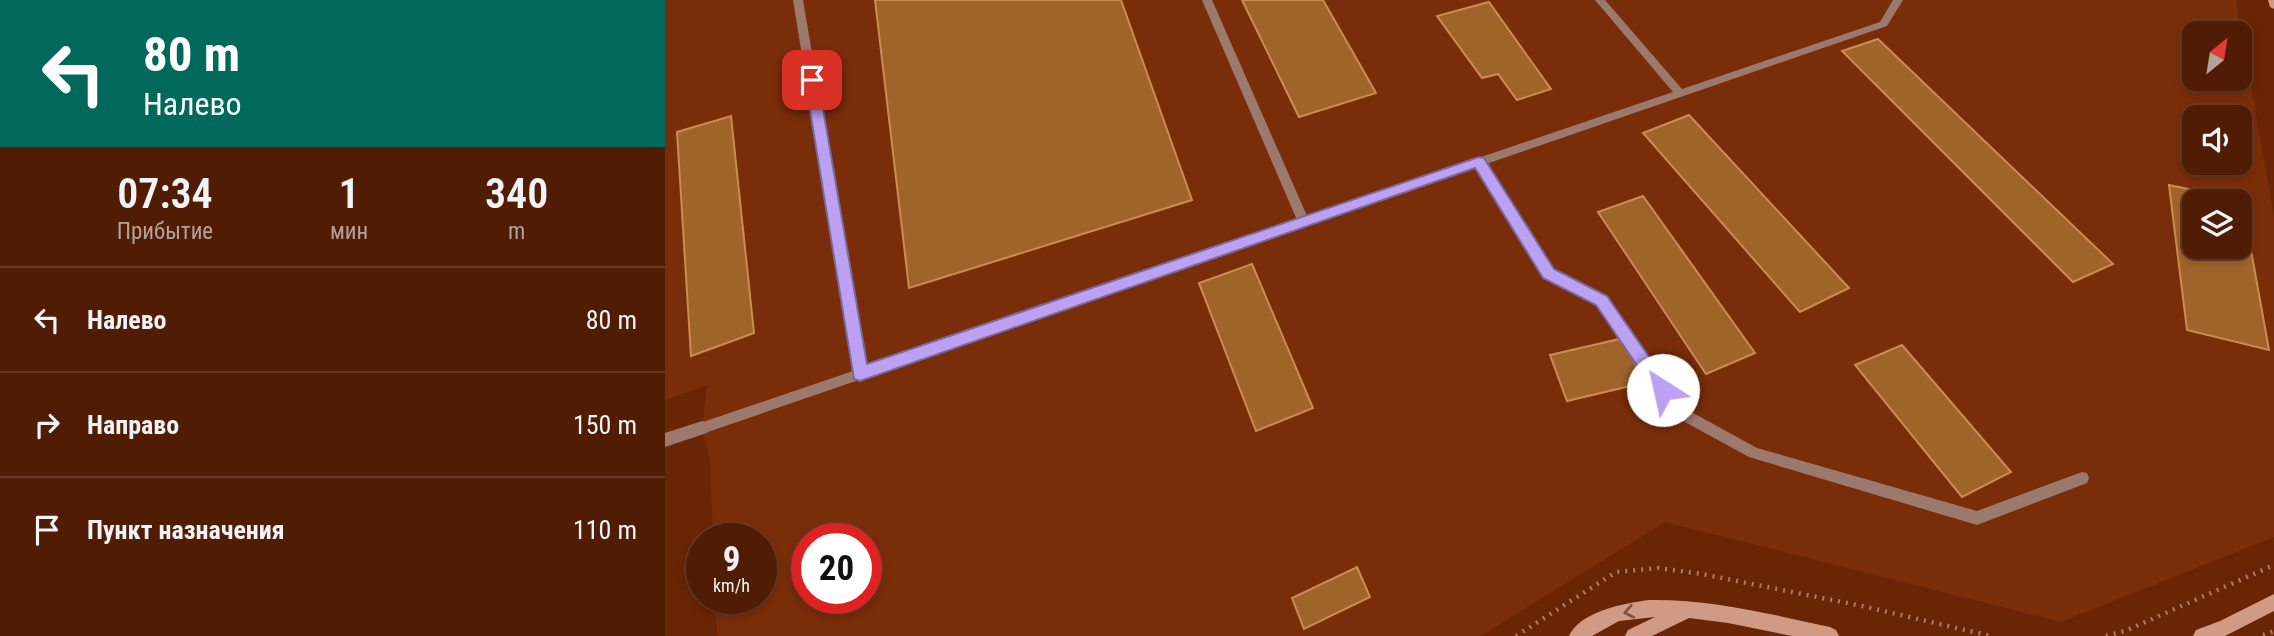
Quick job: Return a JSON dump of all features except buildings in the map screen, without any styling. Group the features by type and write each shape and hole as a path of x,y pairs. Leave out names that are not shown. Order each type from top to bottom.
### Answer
{"main road":[{"path":"2202,636 2274,603"},
{"path":"1577,636 1592,625 1624,611 1655,608 1739,617 1830,636"},
{"path":"1635,636 1686,611"}],"street":[{"path":"665,440 702,428"}],"lane":[{"path":"798,0 860,373"},
{"path":"1207,0 1304,222"},
{"path":"1600,0 1680,93"},
{"path":"702,428 1884,23 1898,0"},
{"path":"1479,162 1548,274 1602,300 1679,412 1754,453 1977,518 2082,478"}],"path":[{"path":"2106,636 2125,631 2274,565"}],"shaded area":[{"path":"665,0 2236,0 2240,21 2182,21 2182,91 2252,91 2274,217 2274,537 2061,622 1665,522 1481,636 717,636 716,614 777,614 777,523 712,523 710,460 702,428 707,385 665,400"}],"route":[{"path":"812,80 860,373 1479,162 1548,274 1602,300 1663,390"}]}
